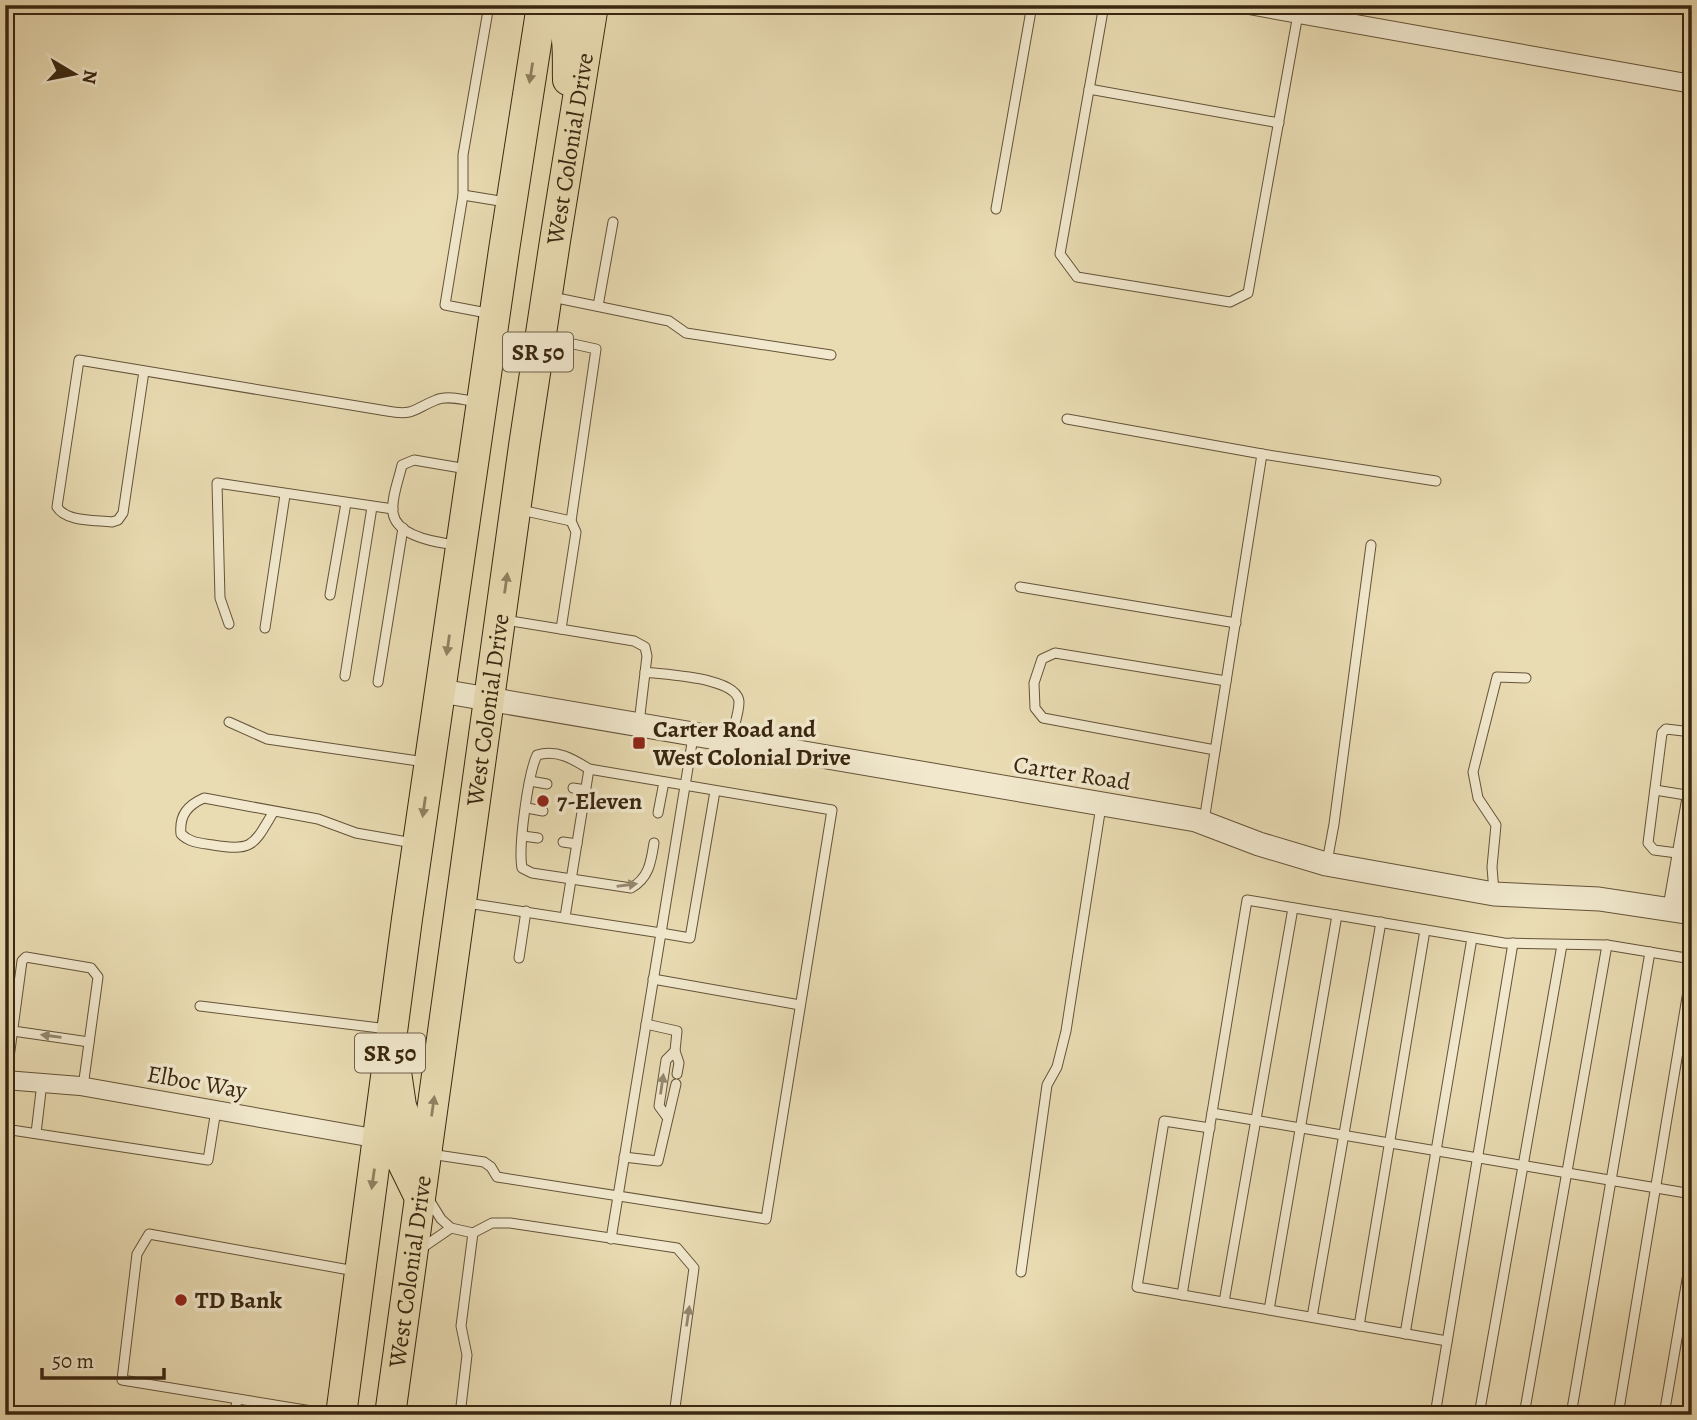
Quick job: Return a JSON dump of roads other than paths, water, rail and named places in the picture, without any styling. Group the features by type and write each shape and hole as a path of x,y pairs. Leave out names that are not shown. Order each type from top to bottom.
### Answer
{"highway":[{"name":"West Colonial Drive","path":"339,1415 440,691 542,5"},
{"path":"552,5 567,31 569,165"},
{"name":"West Colonial Drive","path":"390,1415 516,509 593,5"},
{"path":"393,1030 401,1106 409,1129 427,1153"},
{"path":"379,1139 398,1153 421,1193"}],"street":[{"path":"1250,5 1692,84"},
{"name":"Carter Road","path":"440,691 1204,823 1259,844 1326,864 1494,894 1599,899 1682,911"},
{"path":"1682,911 1692,795"},
{"name":"Elboc Way","path":"6,1080 83,1087 379,1139"}],"lane":[{"path":"489,5 463,155 463,195 445,304 495,314"},
{"path":"996,209 1032,5"},
{"path":"1104,5 1060,254 1077,277 1230,302 1248,293 1298,14"},
{"path":"1089,89 1279,123"},
{"path":"463,195 511,203"},
{"path":"598,306 613,222"},
{"path":"547,296 669,321 686,333 831,355"},
{"path":"541,337 596,349 571,521 576,531 575,543 561,629"},
{"path":"144,371 123,513 118,520 112,522 61,513 57,507 79,360 403,414 414,412 438,398 482,402"},
{"path":"1067,419 1262,454 1436,481"},
{"path":"1204,823 1262,454"},
{"path":"462,546 429,540 404,528 394,517 393,509 402,465 414,460 472,470"},
{"path":"229,624 220,598 217,483 393,509"},
{"path":"265,628 285,495"},
{"path":"330,595 346,503"},
{"path":"345,676 372,507"},
{"path":"516,509 571,521"},
{"path":"378,682 404,528"},
{"path":"1326,864 1334,824 1371,545"},
{"path":"1020,587 1236,623"},
{"path":"501,619 634,641 645,646 647,656 639,725"},
{"path":"1215,750 1043,718 1035,708 1034,683 1042,659 1055,653 1226,681"},
{"path":"645,672 726,685 735,692 739,700 731,741"},
{"path":"1494,894 1492,867 1496,825 1478,798 1473,772 1497,677 1526,678"},
{"path":"229,722 267,739 430,763"},
{"path":"1687,854 1654,850 1648,844 1662,733 1666,729 1692,732"},
{"path":"611,1239 694,735"},
{"path":"427,1153 484,1162 498,1177 765,1219 832,810 589,769 571,758 546,752 537,755 530,781 520,857 522,868 532,873 631,888 646,876 654,843"},
{"path":"565,917 589,769"},
{"path":"530,781 547,783"},
{"path":"659,813 664,782"},
{"path":"573,788 586,790"},
{"path":"1655,790 1692,795"},
{"path":"462,902 690,938 715,791"},
{"path":"274,811 255,842 238,850 194,842 181,834 180,824 185,811 204,797 274,811 318,820 356,833 419,844"},
{"path":"1021,1272 1047,1085 1057,1067 1066,1031 1101,804"},
{"path":"527,808 543,811"},
{"path":"568,815 581,817"},
{"path":"523,836 538,838"},
{"path":"564,842 577,844"},
{"path":"1182,1295 1247,900 1472,938 1513,943 1607,945 1692,959"},
{"path":"1224,1302 1293,908"},
{"path":"519,958 526,911"},
{"path":"1269,1310 1337,915"},
{"path":"1312,1317 1381,922"},
{"path":"1359,1325 1425,930"},
{"path":"1405,1334 1472,938"},
{"path":"1435,1415 1513,943"},
{"path":"1479,1415 1562,944"},
{"path":"1524,1415 1607,945"},
{"path":"1571,1415 1650,952"},
{"path":"6,1080 22,961 26,957 91,968 98,977 83,1087"},
{"path":"1618,1415 1692,967"},
{"path":"653,979 800,1005"},
{"path":"200,1006 393,1030"},
{"path":"646,1024 677,1031 677,1074"},
{"path":"13,1031 89,1042"},
{"path":"667,1117 659,1106 666,1060 675,1051"},
{"path":"36,1133 42,1083"},
{"path":"624,1157 658,1161 676,1084"},
{"path":"5,1129 208,1160 216,1110"},
{"path":"1212,1113 1692,1194"},
{"path":"1210,1128 1164,1121 1137,1287 1447,1341"},
{"path":"421,1193 451,1228 473,1233 492,1223 510,1223 677,1248 694,1268 674,1415"},
{"path":"412,1255 451,1228"},
{"path":"460,1415 467,1355 461,1326 473,1233"},
{"path":"339,1415 122,1380 137,1254 149,1234 360,1272"},
{"path":"1664,1415 1692,1250"},
{"path":"235,1415 237,1399"}],"place":[{"name":"Carter Road and West Colonial Drive","path":"639,743"},
{"name":"7-Eleven","path":"543,801"},
{"name":"TD Bank","path":"181,1300"}]}
